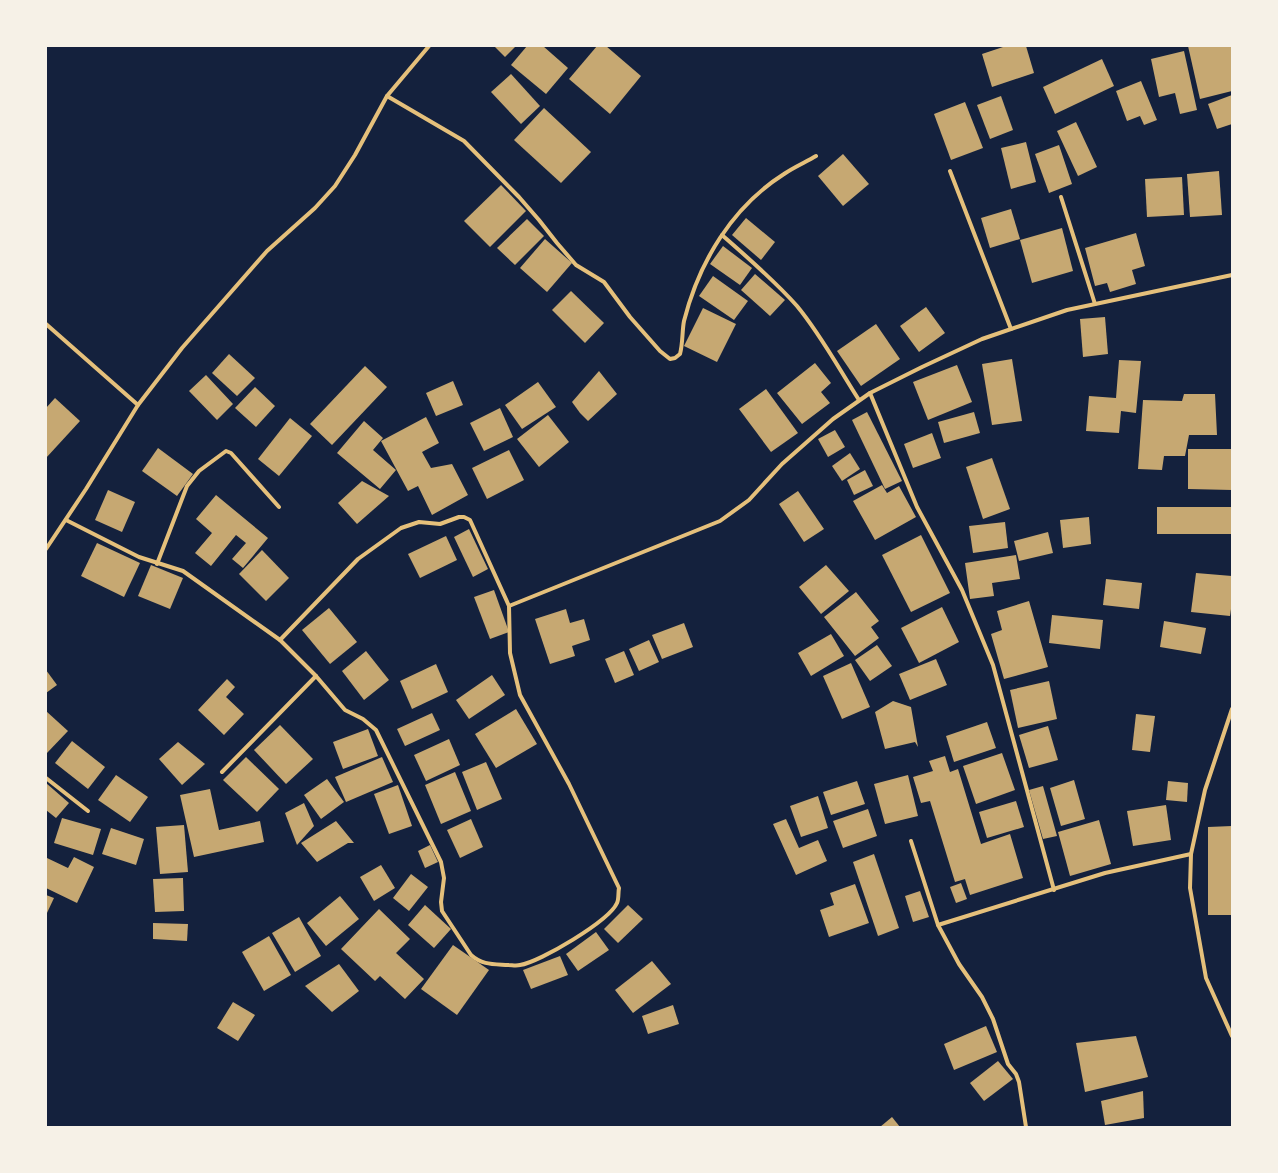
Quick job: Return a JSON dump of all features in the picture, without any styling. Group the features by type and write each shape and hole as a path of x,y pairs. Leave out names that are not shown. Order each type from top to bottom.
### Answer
{"street":[{"path":"46,549 66,520 138,405 182,348 267,252 315,208 335,186 355,155 387,96 429,46"},
{"path":"387,96 464,142 519,197 576,265 604,282 635,322 660,351 670,359 675,358 680,354 684,323 694,288 709,254 730,223 755,196 784,174 816,156"},
{"path":"950,171 1011,329"},
{"path":"1061,197 1095,304"},
{"path":"722,235 762,269 797,307 825,346 859,400"},
{"path":"509,606 720,521 749,500 782,464 833,419 859,400 928,364 982,339 1067,310 1232,275"},
{"path":"46,324 138,405"},
{"path":"870,393 917,507 962,590 993,665 1054,890"},
{"path":"157,564 187,486 199,471 226,451 231,453 279,507"},
{"path":"66,520 139,557 182,572 280,640 316,676 345,710 363,719 376,730 441,862 444,878 441,902 442,911 471,955 476,960 488,964 520,965 554,952 609,915 618,903 619,888 569,784 520,695 510,653 509,606 470,520 464,517 459,517 440,524 419,522 401,528 358,559 280,640"},
{"path":"222,772 316,676"},
{"path":"1232,709 1205,790 1192,854 1190,888 1206,978 1232,1036"},
{"path":"46,778 88,811"},
{"path":"910,841 938,926 959,964 982,997 993,1020 1008,1064 1016,1074 1019,1082 1026,1127"},
{"path":"938,926 1105,873 1192,854"}],"building":[{"path":"494,46 516,46 505,57"},
{"path":"527,46 543,46 568,68 546,94 511,65"},
{"path":"597,46 606,46 641,76 610,114 569,79"},
{"path":"1006,46 1026,46 1034,73 992,87 982,54"},
{"path":"1188,46 1232,46 1232,91 1200,99"},
{"path":"1184,51 1197,110 1180,114 1175,93 1159,97 1151,59"},
{"path":"1102,59 1114,86 1055,114 1043,87"},
{"path":"511,74 540,106 521,124 491,92"},
{"path":"1141,81 1157,120 1144,125 1140,116 1127,121 1116,91"},
{"path":"1232,95 1232,124 1217,129 1208,104"},
{"path":"1001,96 1013,130 990,139 977,105"},
{"path":"965,102 983,148 951,160 934,114"},
{"path":"544,108 591,152 561,183 514,140"},
{"path":"1076,122 1097,167 1078,176 1057,131"},
{"path":"1026,142 1036,182 1011,189 1001,148"},
{"path":"1059,145 1072,184 1049,193 1035,154"},
{"path":"843,154 869,184 843,206 818,176"},
{"path":"1219,171 1222,215 1190,217 1187,174"},
{"path":"1182,177 1184,215 1147,217 1145,179"},
{"path":"501,185 526,211 490,247 464,221"},
{"path":"1011,209 1020,239 990,248 981,218"},
{"path":"746,218 775,242 761,260 732,235"},
{"path":"527,219 544,236 515,265 497,248"},
{"path":"1062,228 1073,271 1032,283 1020,240"},
{"path":"1136,233 1145,266 1132,270 1136,284 1110,292 1107,283 1095,286 1085,248"},
{"path":"545,239 572,263 547,292 520,268"},
{"path":"723,246 752,268 740,285 710,264"},
{"path":"755,274 785,300 770,316 741,290"},
{"path":"713,276 748,301 734,320 699,296"},
{"path":"571,291 604,323 585,343 552,310"},
{"path":"926,307 945,333 919,352 900,326"},
{"path":"703,308 736,324 717,362 684,346"},
{"path":"1105,317 1108,354 1083,357 1080,319"},
{"path":"876,324 900,359 861,386 837,351"},
{"path":"229,354 255,378 237,396 212,373"},
{"path":"1012,359 1022,421 992,425 982,364"},
{"path":"1119,360 1141,361 1136,413 1121,411 1119,433 1086,431 1089,396 1116,398"},
{"path":"815,363 831,383 821,392 830,403 802,424 777,393"},
{"path":"957,365 972,402 928,420 913,382"},
{"path":"365,366 387,387 332,445 310,424"},
{"path":"599,371 617,394 588,421 572,402"},
{"path":"206,375 233,404 217,420 189,391"},
{"path":"453,381 463,405 436,416 426,393"},
{"path":"538,382 556,407 522,429 505,405"},
{"path":"255,387 275,406 256,427 235,408"},
{"path":"766,389 798,433 771,452 739,409"},
{"path":"1184,394 1215,394 1217,435 1189,435 1185,456 1164,456 1162,470 1138,469 1143,400 1182,401"},
{"path":"55,398 80,421 46,458 46,408"},
{"path":"500,408 513,437 484,451 470,423"},
{"path":"867,412 902,481 885,489 852,420"},
{"path":"974,412 980,433 944,443 938,422"},
{"path":"548,415 569,442 539,467 517,439"},
{"path":"426,417 439,443 422,452 431,468 452,464 468,495 432,515 418,486 408,491 381,441"},
{"path":"290,418 312,436 279,476 258,459"},
{"path":"364,421 383,438 373,450 396,470 380,489 337,453"},
{"path":"835,430 845,447 828,457 818,439"},
{"path":"932,433 941,458 913,468 904,444"},
{"path":"158,448 193,474 177,496 142,471"},
{"path":"1188,449 1232,449 1232,490 1188,489"},
{"path":"509,450 524,480 487,499 472,468"},
{"path":"850,453 860,469 842,481 832,466"},
{"path":"992,458 1010,509 983,519 966,467"},
{"path":"865,470 873,486 854,495 847,480"},
{"path":"362,481 389,496 357,524 338,503"},
{"path":"882,485 887,493 899,486 916,517 875,540 853,501"},
{"path":"108,490 135,502 122,532 95,520"},
{"path":"798,491 824,529 804,542 779,504"},
{"path":"216,495 268,538 243,568 232,559 246,543 236,535 211,566 195,553 212,533 196,519"},
{"path":"1157,507 1232,507 1232,534 1157,534"},
{"path":"1089,517 1091,544 1063,548 1060,520"},
{"path":"1005,522 1008,548 973,553 969,526"},
{"path":"469,529 488,569 473,577 454,537"},
{"path":"1048,532 1053,553 1019,561 1014,541"},
{"path":"921,535 950,593 911,612 882,555"},
{"path":"446,536 457,560 420,578 408,554"},
{"path":"97,543 140,563 124,597 81,576"},
{"path":"262,550 289,578 266,601 239,574"},
{"path":"1016,555 1020,579 992,583 994,596 970,599 965,563"},
{"path":"151,565 183,578 170,609 138,596"},
{"path":"826,565 849,591 821,614 799,587"},
{"path":"1196,573 1232,576 1232,602 1230,616 1191,612"},
{"path":"1106,579 1142,583 1139,609 1103,605"},
{"path":"494,590 509,632 490,639 474,597"},
{"path":"856,592 879,621 871,627 879,638 855,656 824,617"},
{"path":"1029,601 1048,667 1004,679 991,634 1002,630 997,611"},
{"path":"942,607 959,642 919,663 901,628"},
{"path":"329,608 357,642 330,664 302,630"},
{"path":"566,609 570,623 584,619 590,640 572,646 575,656 550,664 535,619"},
{"path":"1052,615 1103,620 1100,649 1049,643"},
{"path":"1164,621 1206,628 1201,654 1160,647"},
{"path":"684,623 693,647 662,659 652,635"},
{"path":"831,634 844,656 811,676 798,653"},
{"path":"649,640 659,662 639,671 629,649"},
{"path":"877,645 892,666 870,681 855,660"},
{"path":"366,651 389,680 364,700 342,671"},
{"path":"624,651 634,675 615,683 605,659"},
{"path":"936,659 947,685 910,700 899,674"},
{"path":"851,663 870,707 842,719 823,676"},
{"path":"436,664 448,692 412,709 400,681"},
{"path":"46,670 57,685 46,693"},
{"path":"492,675 505,695 469,719 456,700"},
{"path":"227,679 235,687 226,697 244,714 224,735 198,710"},
{"path":"1049,681 1057,719 1018,728 1010,690"},
{"path":"893,701 911,707 918,747 915,742 885,749 875,712"},
{"path":"516,709 537,744 496,768 475,734"},
{"path":"46,711 68,731 46,754"},
{"path":"432,713 440,730 405,746 397,729"},
{"path":"1136,714 1155,716 1150,752 1132,750"},
{"path":"987,722 996,748 954,762 946,736"},
{"path":"280,725 313,759 286,784 254,750"},
{"path":"1048,726 1058,760 1029,768 1019,735"},
{"path":"368,729 378,756 343,769 333,742"},
{"path":"449,739 460,765 426,781 414,755"},
{"path":"72,741 105,767 88,789 55,763"},
{"path":"178,742 205,764 182,785 159,759"},
{"path":"1002,753 1015,790 976,804 963,766"},
{"path":"945,756 950,772 958,769 981,844 1010,834 1023,878 970,895 965,879 955,882 930,801 921,803 913,777 933,771 929,761"},
{"path":"246,757 279,789 257,812 223,780"},
{"path":"382,757 393,782 346,802 335,777"},
{"path":"486,762 502,799 477,810 462,772"},
{"path":"455,772 471,811 441,824 425,785"},
{"path":"116,775 148,797 130,822 98,800"},
{"path":"908,775 918,816 885,824 874,784"},
{"path":"327,779 344,802 321,819 304,795"},
{"path":"1074,780 1085,819 1061,826 1050,788"},
{"path":"857,781 865,804 831,815 823,792"},
{"path":"1168,781 1188,783 1187,802 1166,800"},
{"path":"46,783 69,803 56,818 46,810"},
{"path":"398,785 412,826 389,834 374,794"},
{"path":"1043,786 1057,836 1043,839 1029,790"},
{"path":"210,789 219,830 260,821 264,842 194,857 180,795"},
{"path":"818,796 828,828 801,837 790,806"},
{"path":"1016,801 1024,827 987,838 979,812"},
{"path":"304,803 314,826 297,845 285,813"},
{"path":"1166,805 1171,840 1133,846 1127,811"},
{"path":"868,809 877,836 843,848 833,821"},
{"path":"62,818 101,829 93,855 54,843"},
{"path":"471,819 483,847 460,858 447,830"},
{"path":"786,819 799,848 818,840 827,861 796,875 773,824"},
{"path":"1099,820 1111,864 1070,876 1058,832"},
{"path":"336,821 354,843 348,843 317,862 301,843"},
{"path":"184,825 188,872 160,874 156,827"},
{"path":"1232,826 1232,915 1208,915 1208,827"},
{"path":"111,828 144,839 136,865 102,854"},
{"path":"430,845 438,862 425,868 418,851"},
{"path":"874,854 899,928 878,936 853,862"},
{"path":"74,857 94,867 77,903 46,888 47,858 68,868"},
{"path":"381,865 395,888 374,901 360,877"},
{"path":"411,874 428,887 409,911 393,898"},
{"path":"183,878 184,911 155,912 153,879"},
{"path":"961,883 967,899 956,903 950,887"},
{"path":"855,884 869,923 829,937 820,910 834,905 830,893"},
{"path":"920,891 929,917 913,922 905,896"},
{"path":"46,895 54,898 46,915"},
{"path":"340,896 359,919 326,946 307,923"},
{"path":"425,905 451,929 434,948 408,925"},
{"path":"628,905 643,919 618,943 604,929"},
{"path":"379,909 410,939 396,953 424,979 405,999 380,976 375,981 341,949"},
{"path":"299,917 321,956 295,972 272,933"},
{"path":"153,923 188,924 187,941 153,939"},
{"path":"596,932 609,950 578,971 566,954"},
{"path":"269,936 291,975 264,991 242,952"},
{"path":"453,945 489,970 457,1015 421,989"},
{"path":"560,956 568,975 531,989 523,970"},
{"path":"652,961 671,984 633,1013 615,990"},
{"path":"339,964 359,991 332,1012 305,986"},
{"path":"233,1002 255,1015 238,1041 217,1028"},
{"path":"673,1005 679,1024 648,1034 642,1016"},
{"path":"986,1026 997,1052 954,1070 944,1044"},
{"path":"1136,1036 1148,1077 1085,1092 1076,1043"},
{"path":"998,1061 1013,1079 984,1101 970,1083"},
{"path":"1143,1091 1144,1118 1105,1125 1101,1101"},
{"path":"892,1117 900,1127 880,1127"}]}
